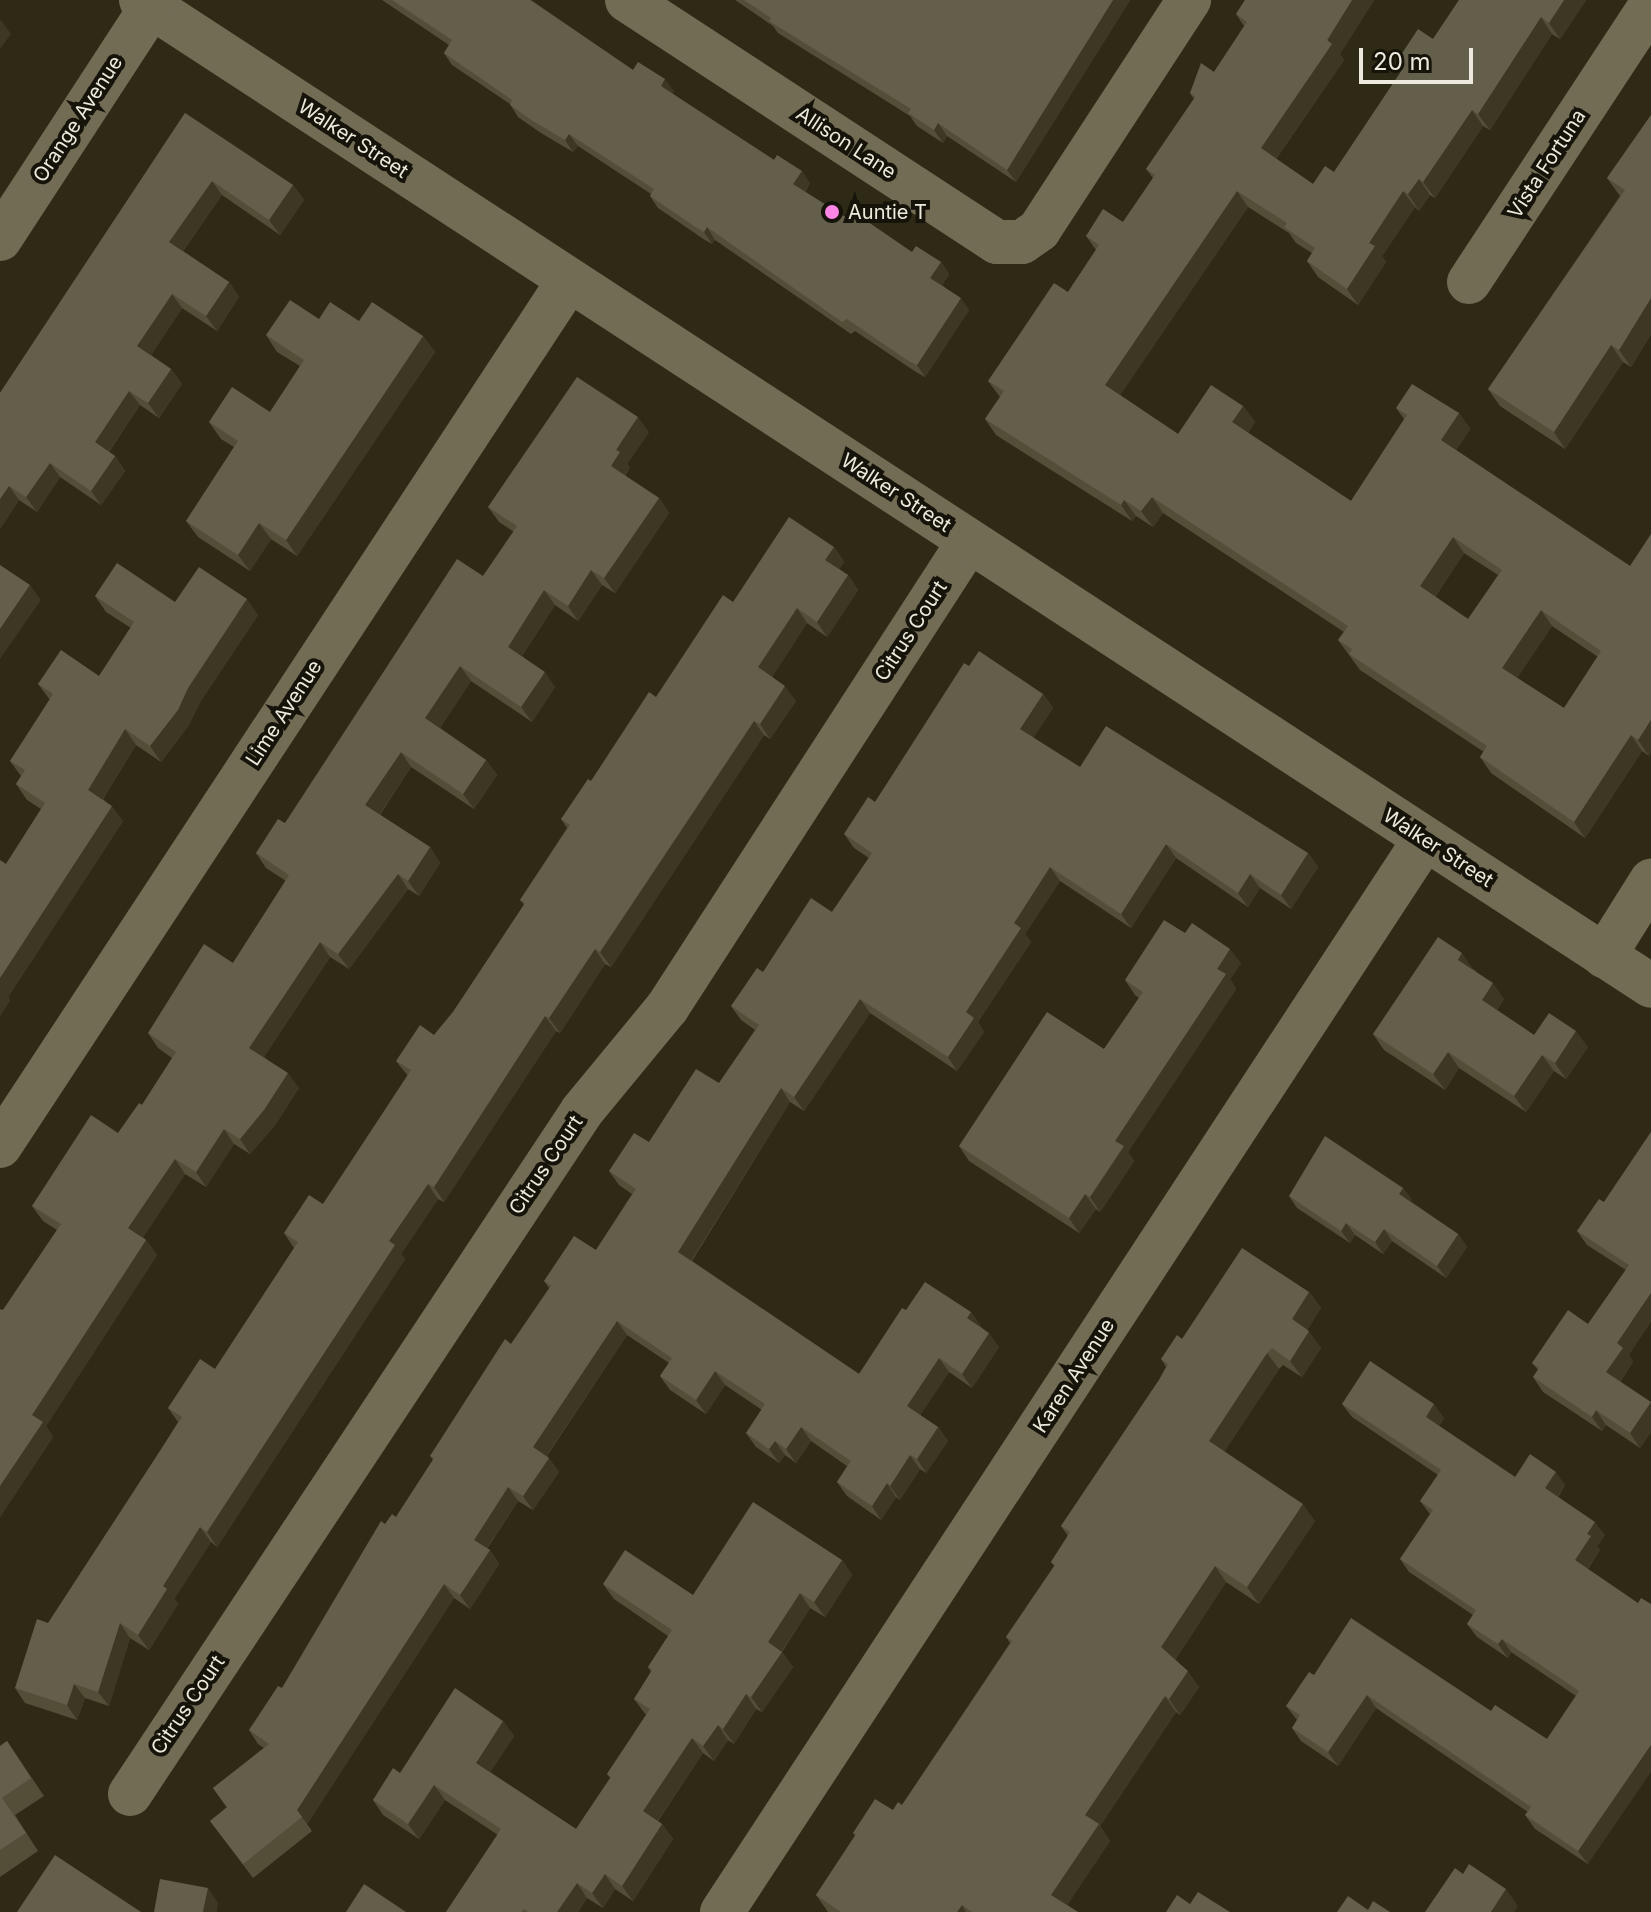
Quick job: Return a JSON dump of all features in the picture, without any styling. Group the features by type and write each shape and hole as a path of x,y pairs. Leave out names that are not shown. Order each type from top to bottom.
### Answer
{"street":[{"name":"Allison Lane","path":"627,0 997,242 1022,242 1039,230 1189,0"},
{"name":"Orange Avenue","path":"0,239 149,2"},
{"name":"Walker Street","path":"149,2 1651,986"},
{"name":"Vista Fortuna","path":"1469,282 1651,5"},
{"name":"Lime Avenue","path":"0,1146 569,280"},
{"name":"Citrus Court","path":"130,1794 582,1111 667,1008 969,541"},
{"name":"Karen Avenue","path":"722,1912 1425,839"},
{"path":"1604,956 1651,881"}],"building":[{"path":"392,0 530,0 633,70 638,62 665,79 661,86 774,160 777,155 802,171 793,184 850,220 855,213 912,252 916,246 941,262 930,278 961,298 917,365 907,360 847,319 842,322 707,227 704,232 697,228 650,196 654,189 569,134 565,140 510,105 512,100 444,53 452,40"},
{"path":"744,0 1113,0 1007,170 938,123 934,130 908,113 911,109 769,21 771,18"},
{"path":"1245,0 1352,0 1327,40 1332,44 1261,148 1313,184 1325,166 1334,172 1406,64 1399,58 1418,29 1433,39 1459,0 1564,0 1549,23 1541,17 1478,114 1472,110 1423,182 1419,179 1408,194 1403,191 1369,243 1375,246 1347,289 1307,261 1315,248 1284,227 1287,223 1237,191 1105,385 1178,434 1211,385 1243,406 1232,422 1351,501 1407,415 1396,408 1412,384 1459,413 1441,440 1630,566 1651,534 1651,720 1638,740 1631,735 1574,822 1480,757 1487,746 1349,654 1352,649 1338,640 1348,626 1152,497 1141,511 1124,500 1121,505 985,419 1004,391 988,381 1054,283 1068,292 1099,245 1086,236 1103,209 1123,222 1155,175 1146,169 1195,97 1190,93 1201,63 1214,72 1247,22 1236,14","holes":["1453,537 1502,570 1468,619 1420,586","1541,610 1601,651 1564,708 1502,668"]},
{"path":"185,113 293,185 269,220 212,181 169,242 229,282 206,316 172,294 137,346 171,369 148,403 129,391 95,442 115,456 91,491 50,463 26,497 9,486 0,499 0,393"},
{"path":"1651,115 1651,298 1619,350 1611,345 1554,432 1488,389 1625,190 1607,178"},
{"path":"290,300 319,319 330,302 359,321 372,302 423,336 286,540 259,523 238,555 186,521 238,441 209,422 232,387 270,412 304,360 266,335"},
{"path":"577,377 638,417 616,450 620,452 611,466 659,498 604,578 591,570 568,606 544,590 508,647 545,672 521,707 460,666 425,718 486,760 463,794 401,752 365,805 430,847 408,881 398,874 338,954 320,942 249,1048 288,1073 240,1139 224,1129 196,1172 175,1159 128,1228 146,1240 32,1415 43,1422 0,1486 0,1309 3,1310 61,1224 32,1206 91,1115 118,1133 139,1103 142,1105 176,1052 148,1033 204,944 233,963 289,875 256,853 278,819 285,823 457,559 483,576 517,526 488,507"},
{"path":"789,517 834,547 825,560 848,575 817,622 797,608 758,667 785,686 760,724 754,721 600,952 595,949 549,1018 545,1016 434,1187 428,1184 389,1241 395,1245 207,1532 200,1527 163,1586 167,1589 138,1635 120,1623 98,1692 74,1684 67,1705 15,1688 37,1619 48,1623 182,1417 168,1408 200,1359 215,1369 298,1242 284,1233 309,1195 323,1204 411,1070 396,1061 420,1025 434,1035 453,1012 525,903 520,900 570,825 561,819 588,779 591,781 649,692 656,697 723,595 733,602"},
{"path":"117,563 175,602 199,567 247,599 189,686 178,710 150,746 125,729 88,790 112,806 0,978 0,860 6,864 45,803 16,784 25,770 10,761 53,694 38,684 61,650 99,676 134,622 95,596"},
{"path":"0,565 30,585 0,629"},
{"path":"979,651 1043,694 1020,729 1080,767 1106,726 1308,853 1281,895 1250,874 1238,893 1166,844 1121,914 1050,867 1014,923 1021,928 966,1012 974,1018 948,1057 860,999 794,1097 781,1088 678,1252 859,1374 902,1308 906,1310 925,1282 971,1312 967,1318 989,1333 962,1374 939,1358 907,1406 938,1427 917,1459 910,1455 890,1486 887,1483 872,1506 837,1482 851,1461 801,1427 786,1449 775,1441 769,1449 746,1433 765,1404 715,1371 696,1400 660,1376 672,1358 617,1321 533,1447 549,1458 523,1496 508,1487 474,1540 490,1550 460,1595 444,1584 297,1810 302,1817 243,1864 210,1821 227,1807 213,1788 269,1744 249,1730 278,1686 282,1688 381,1521 385,1524 392,1514 396,1517 434,1458 430,1456 505,1339 511,1344 551,1286 544,1281 574,1236 596,1250 636,1189 609,1171 634,1133 649,1142 696,1069 719,1083 759,1025 731,1006 757,968 763,972 811,898 832,912 872,853 844,834 868,797 875,802 964,663 969,666"},
{"path":"1164,920 1185,933 1192,923 1230,949 1217,969 1226,974 1115,1141 1124,1146 1090,1197 1085,1194 1069,1218 959,1146 1047,1012 1104,1049 1143,992 1125,980"},
{"path":"1438,937 1462,953 1458,960 1493,983 1482,1000 1534,1035 1549,1013 1576,1031 1555,1063 1542,1055 1514,1096 1448,1052 1433,1074 1373,1034"},
{"path":"1651,1132 1651,1293 1617,1343 1623,1348 1606,1372 1651,1402 1630,1433 1596,1410 1592,1417 1533,1377 1539,1368 1532,1363 1568,1310 1588,1324 1629,1265 1577,1231 1599,1199 1604,1202"},
{"path":"1325,1136 1403,1188 1399,1194 1458,1234 1437,1266 1384,1229 1375,1242 1346,1223 1341,1231 1289,1196"},
{"path":"1242,1248 1309,1292 1292,1319 1309,1331 1290,1361 1272,1348 1267,1353 1209,1441 1303,1504 1247,1587 1215,1566 1161,1647 1188,1671 1169,1699 1165,1696 1085,1815 1099,1824 1051,1895 1078,1912 972,1912 962,1905 957,1912 841,1912 816,1895 856,1834 853,1833 875,1799 893,1810 898,1802 902,1805 1012,1641 1006,1637 1055,1565 1051,1562 1070,1532 1061,1526 1159,1380 1168,1364 1161,1359 1177,1335 1182,1339"},
{"path":"1370,1361 1434,1404 1426,1417 1515,1477 1530,1454 1556,1472 1545,1488 1595,1522 1587,1534 1591,1536 1575,1560 1638,1603 1641,1598 1651,1604 1651,1745 1578,1851 1525,1815 1531,1807 1367,1695 1328,1752 1292,1728 1300,1715 1286,1706 1309,1672 1314,1675 1351,1618 1491,1711 1495,1705 1547,1739 1579,1691 1502,1639 1498,1644 1467,1624 1476,1610 1400,1559 1433,1510 1420,1501 1441,1470 1342,1404"},
{"path":"753,1502 842,1560 814,1602 800,1593 768,1642 782,1652 751,1697 746,1694 723,1729 718,1725 703,1746 692,1738 643,1811 662,1824 622,1886 605,1874 592,1893 577,1883 557,1912 528,1912 524,1909 521,1912 446,1912 501,1829 434,1785 408,1824 373,1800 393,1768 400,1773 455,1688 503,1721 476,1763 576,1829 611,1777 607,1774 650,1709 634,1699 652,1670 648,1667 672,1630 603,1584 625,1550 693,1595"},
{"path":"7,1741 31,1778 2,1798 26,1833 0,1850 0,1746"},
{"path":"55,1855 141,1912 17,1912"},
{"path":"1469,1864 1506,1889 1491,1912 1425,1912 1455,1868 1463,1874"},
{"path":"160,1879 208,1888 203,1912 154,1912"},
{"path":"364,1884 406,1912 346,1912"},
{"path":"1198,1892 1230,1912 1166,1912 1177,1895 1190,1904"},
{"path":"1348,1896 1368,1910 1373,1901 1390,1912 1337,1912"}],"place":[{"name":"Auntie T","path":"832,212"}]}
